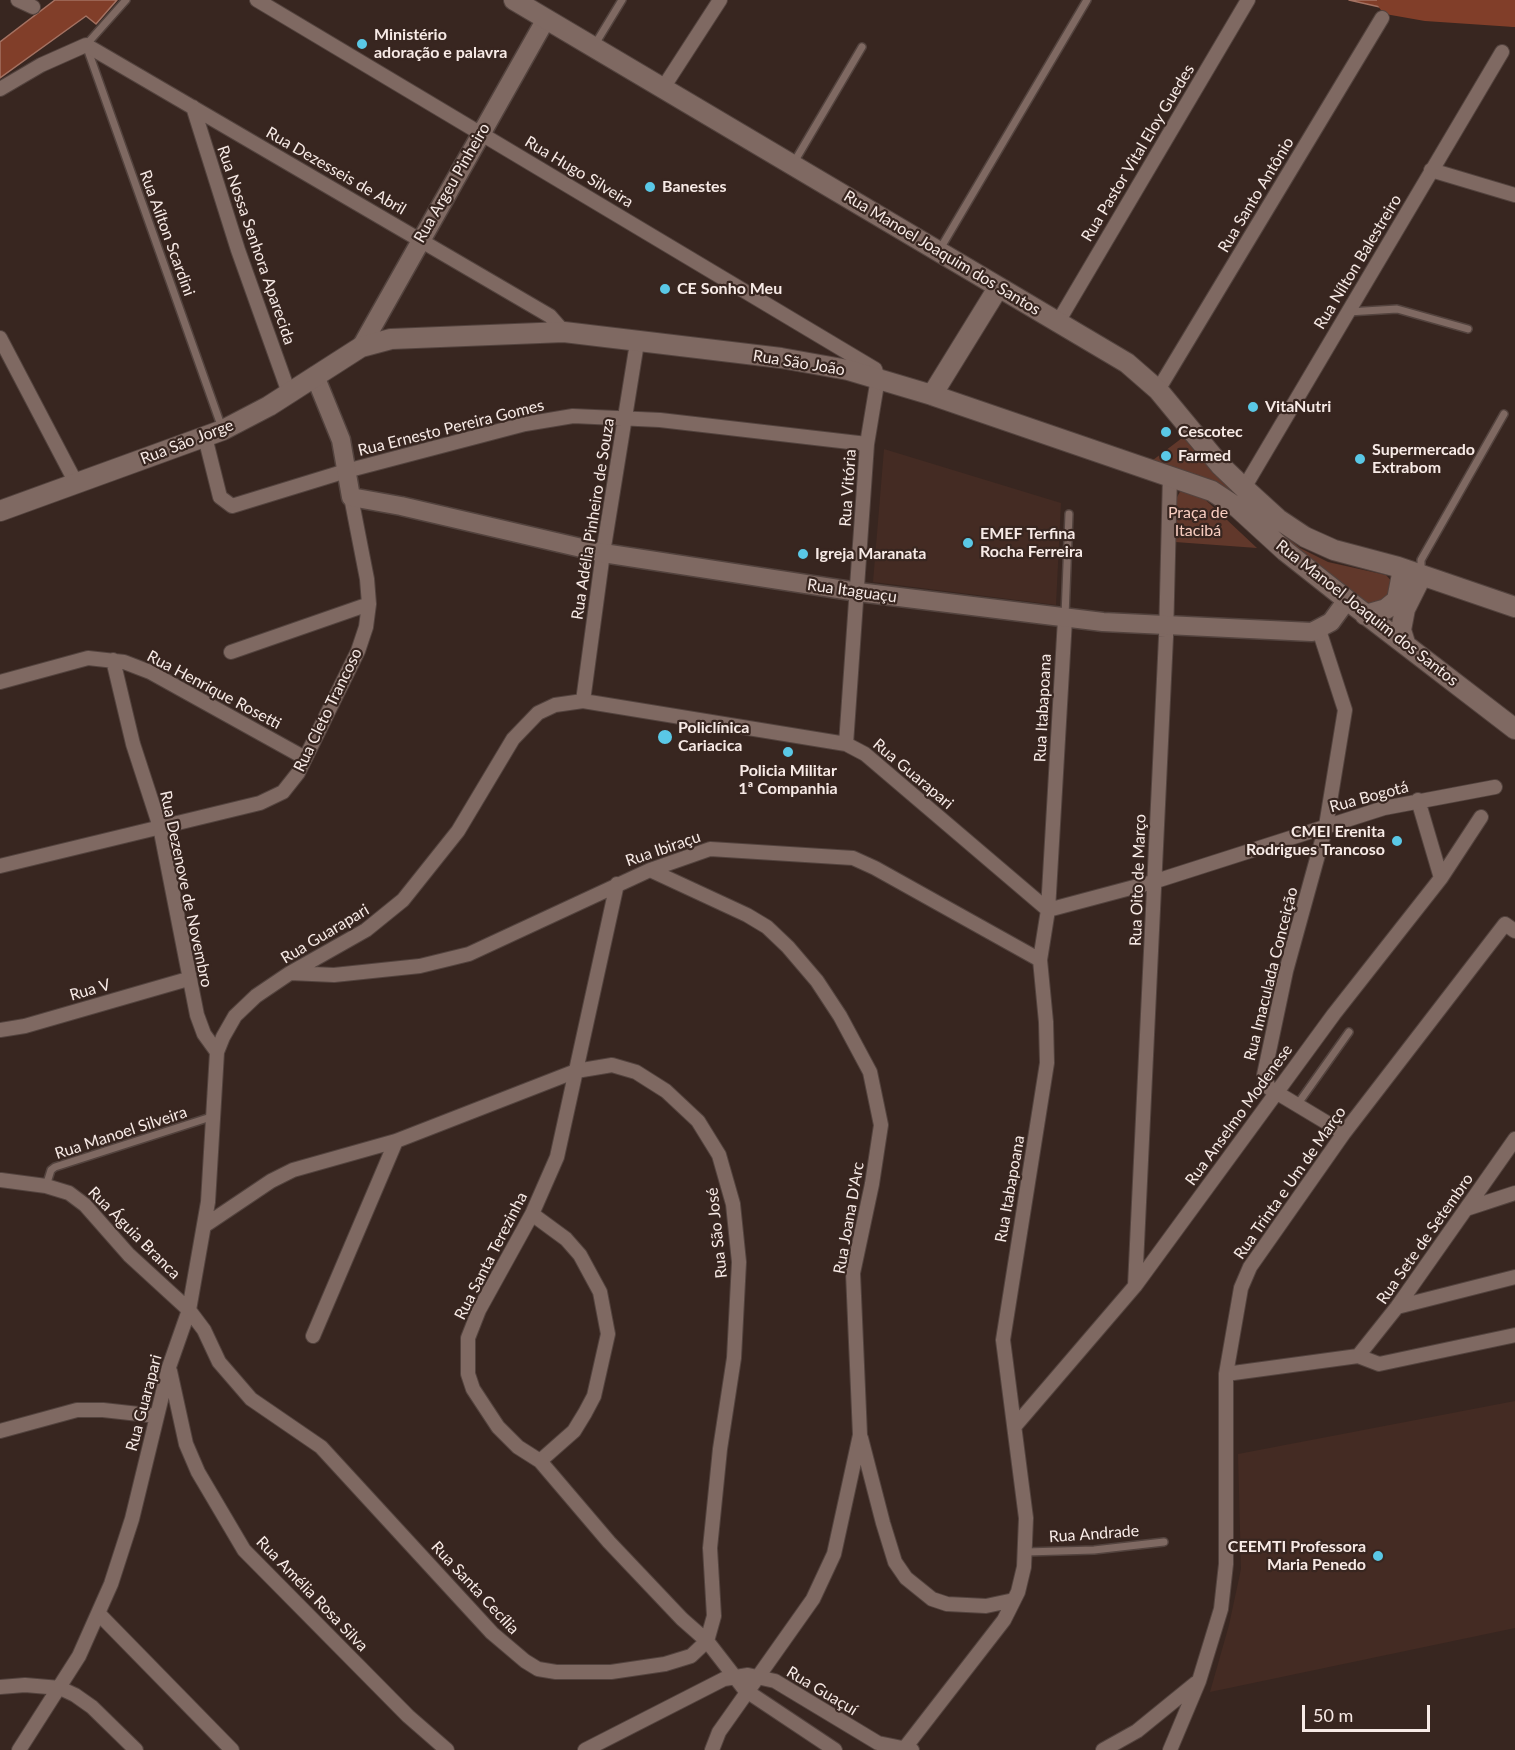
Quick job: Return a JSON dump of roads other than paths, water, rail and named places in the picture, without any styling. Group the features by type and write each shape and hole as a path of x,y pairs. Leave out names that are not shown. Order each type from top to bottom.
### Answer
{"main road":[{"name":"Rua Manoel Joaquim dos Santos","path":"514,0 1127,363 1158,390 1220,465 1278,519 1334,550 1403,569 1515,608"},
{"path":"932,394 998,288"},
{"name":"Rua São João","path":"360,347 391,339 564,332 833,366 932,394 1170,475 1220,495"},
{"name":"Rua São Jorge","path":"0,511 214,434 289,393 360,347"},
{"name":"Rua Manoel Joaquim dos Santos","path":"1220,495 1365,615 1405,643 1515,729"},
{"path":"1365,615 1386,609 1397,600 1403,569"},
{"path":"1405,643 1401,630 1405,609 1421,577"}],"street":[{"path":"18,0 33,7"},
{"name":"Rua Hugo Silveira","path":"257,0 859,357 875,369 878,378"},
{"path":"663,88 720,0"},
{"name":"Rua Pastor Vital Eloy Guedes","path":"1058,322 1248,0"},
{"name":"Rua Santo Antônio","path":"1158,390 1382,18"},
{"name":"Rua Argeu Pinheiro","path":"360,347 546,19"},
{"path":"0,89 40,64 86,45"},
{"name":"Rua Dezesseis de Abril","path":"86,45 550,316 564,332"},
{"name":"Rua Nílton Balestreiro","path":"1244,488 1502,52"},
{"name":"Rua Nossa Senhora Aparecida","path":"194,107 238,250 289,393"},
{"path":"1431,170 1515,195"},
{"path":"0,338 76,483"},
{"name":"Rua Adélia Pinheiro de Souza","path":"583,701 603,553 637,343"},
{"name":"Rua Cleto Trancoso","path":"0,866 272,799 291,784 358,651 366,627 369,604 367,579 342,440 315,376"},
{"name":"Rua Vitória","path":"846,744 867,444 878,378"},
{"name":"Rua Ernesto Pereira Gomes","path":"214,434 220,498 232,506 346,471 525,424 573,416 626,417 867,444"},
{"name":"Rua Oito de Março","path":"1135,1286 1166,625 1170,475"},
{"name":"Rua Itaguaçu","path":"351,498 401,506 603,553 858,592 1065,619 1303,633 1319,630"},
{"path":"1319,630 1331,622 1347,600"},
{"path":"231,652 369,604"},
{"name":"Rua Itabapoana","path":"908,1750 995,1633 1022,1581 1026,1552 1026,1518 1003,1340 1046,1075 1046,1022 1040,960 1048,910 1065,619"},
{"name":"Rua Imaculada Conceição","path":"1276,1093 1264,1082 1265,1063 1286,971 1326,826 1345,710 1319,630"},
{"name":"Rua Henrique Rosetti","path":"0,682 81,659 113,660 150,672 305,758"},
{"name":"Rua Dezenove de Novembro","path":"113,660 133,744 160,827 188,979 201,1027 217,1052"},
{"name":"Rua Guarapari","path":"19,1750 60,1688 99,1614 129,1529 170,1368 189,1310 210,1183 217,1052 235,1016 256,996 346,943 388,915 417,884 458,831 521,729 547,708 565,702 583,701 846,744 865,754 1048,910"},
{"name":"Rua Bogotá","path":"1048,910 1153,882 1326,826 1418,800 1495,787"},
{"path":"1418,800 1441,878"},
{"name":"Rua Anselmo Modenese","path":"1015,1426 1135,1286 1334,1014 1441,878 1481,817"},
{"name":"Rua Ibiraçu","path":"290,974 334,975 420,966 469,954 617,884 710,849 853,858 1040,960"},
{"name":"Rua Joana D'Arc","path":"650,870 747,915 774,934 817,981 840,1016 870,1072 881,1125 872,1184 853,1273 860,1435 834,1554 825,1577 799,1620 719,1732 712,1750"},
{"name":"Rua Santa Terezinha","path":"617,884 557,1157 532,1214 479,1310 468,1338 466,1357 468,1374 485,1409 518,1447 540,1461 609,1542 682,1619 707,1641 747,1691 835,1750"},
{"name":"Rua Trinta e Um de Março","path":"1170,1750 1199,1681 1221,1610 1226,1564 1226,1374 1237,1304 1250,1267 1344,1133 1510,928"},
{"name":"Rua V","path":"0,1030 25,1026 188,979"},
{"name":"Rua São José","path":"204,1226 271,1181 293,1170 396,1141 576,1071 612,1065 636,1072 666,1091 698,1121 711,1137 729,1186 739,1262 737,1317 710,1548 715,1600 707,1641"},
{"path":"1276,1093 1344,1133"},
{"name":"Rua Sete de Setembro","path":"1358,1356 1397,1307 1515,1139"},
{"path":"313,1336 396,1141"},
{"name":"Rua Águia Branca","path":"1,1180 46,1186 69,1193 85,1205 129,1255 189,1310 204,1330 219,1362 251,1399 321,1448"},
{"path":"1466,1209 1515,1193"},
{"path":"532,1214 567,1239 580,1255 600,1292 608,1334 594,1396 585,1413 574,1431 540,1461"},
{"path":"1397,1307 1515,1277"},
{"path":"1226,1374 1358,1356 1379,1364 1515,1335"},
{"name":"Rua Amélia Rosa Silva","path":"170,1368 186,1444 198,1472 244,1550 408,1716 447,1750"},
{"path":"0,1431 77,1410 103,1410 157,1416"},
{"path":"860,1435 895,1562 906,1578 932,1599 947,1604 986,1606 1014,1600"},
{"name":"Rua Santa Cecília","path":"321,1448 449,1583 492,1634 511,1651 538,1669 585,1674 664,1664 691,1656 707,1641"},
{"path":"99,1614 232,1750"},
{"name":"Rua Guaçuí","path":"585,1750 734,1676 758,1676 775,1682 878,1743 908,1750"},
{"path":"1103,1750 1137,1731 1199,1681"},
{"path":"0,1687 25,1685 60,1688 92,1707 136,1750"}],"lane":[{"path":"86,45 126,0"},
{"path":"593,47 622,0"},
{"path":"938,251 1087,0"},
{"name":"Rua Aílton Scardini","path":"86,45 214,434"},
{"path":"792,164 862,48"},
{"path":"1347,312 1397,309 1468,329"},
{"path":"1421,577 1421,560 1504,414"},
{"name":"Rua Itabapoana","path":"1065,619 1069,514"},
{"path":"1297,1106 1349,1032"},
{"name":"Rua Manoel Silveira","path":"46,1186 51,1170 55,1167 214,1116"},
{"name":"Rua Andrade","path":"1026,1552 1101,1549 1164,1542"}],"waterway":[{"path":"1392,0 1426,6 1515,12"}],"place":[{"name":"Ministério adoração e palavra","path":"362,44"},
{"name":"Banestes","path":"650,187"},
{"name":"CE Sonho Meu","path":"665,289"},
{"name":"VitaNutri","path":"1253,407"},
{"name":"Cescotec","path":"1166,432"},
{"name":"Farmed","path":"1166,456"},
{"name":"Supermercado Extrabom","path":"1360,459"},
{"name":"EMEF Terfina Rocha Ferreira","path":"968,543"},
{"name":"Igreja Maranata","path":"803,554"},
{"name":"Policlínica Cariacica","path":"665,737"},
{"name":"Policia Militar 1ª Companhia","path":"788,752"},
{"name":"CMEI Erenita Rodrigues Trancoso","path":"1397,841"},
{"name":"CEEMTI Professora Maria Penedo","path":"1378,1556"}],"park label":[{"name":"Praça de Itacibá","path":"1198,522"}]}
